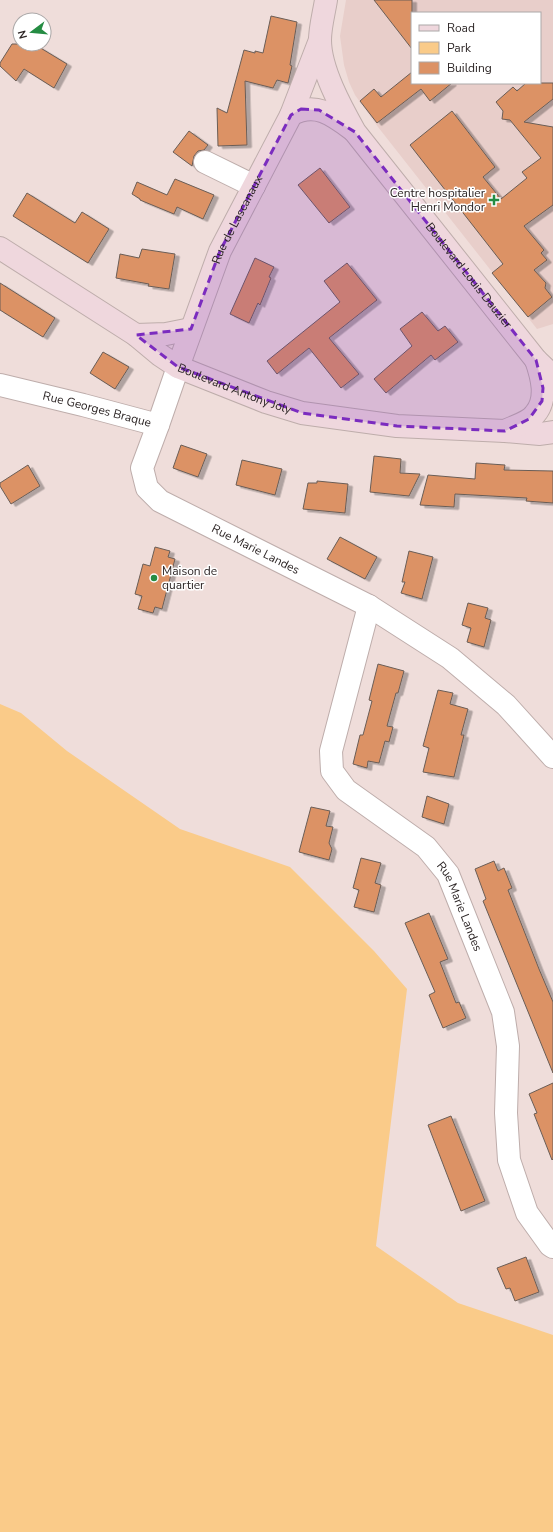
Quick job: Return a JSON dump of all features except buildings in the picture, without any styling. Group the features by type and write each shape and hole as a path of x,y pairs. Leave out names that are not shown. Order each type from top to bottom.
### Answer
{"street":[{"name":"Boulevard Louis Dauzier","path":"326,0 320,40 323,59 338,101 355,132 536,360 553,376"},
{"name":"Rue de Lascanaux","path":"178,367 220,251 291,115 320,40"},
{"path":"291,115 301,109 319,110 338,119 355,132"},
{"path":"204,162 254,186"},
{"name":"Boulevard Antony Joly","path":"0,248 136,335 160,356 178,367 266,402 302,413 397,426 540,434 553,432"},
{"path":"136,335 189,335 200,365 216,383"},
{"name":"Boulevard Antony Joly","path":"505,431 536,414 542,401 542,377 536,360"},
{"name":"Rue Georges Braque","path":"0,385 134,417 158,425 178,367"},
{"name":"Rue Marie Landes","path":"158,425 142,468 147,488 160,501 368,606 450,658 506,705 553,757"},
{"name":"Rue Marie Landes","path":"368,606 331,752 332,771 346,790 426,848 448,874 503,1012 508,1046 506,1113 510,1160 527,1213 553,1247"}],"highlighted area":[{"path":"301,109 319,110 355,132 536,360 543,388 542,401 529,419 505,431 397,426 302,413 178,367 136,335 191,329 220,251 291,115"}],"shaded area":[{"name":"Centre hospitalier Henri Mondor","path":"346,0 553,0 553,324 537,329 378,127 355,95 344,65 340,36"}],"green space":[{"path":"0,704 21,713 67,751 180,829 290,867 374,951 407,989 376,1246 458,1303 553,1335 553,1532 0,1532"}],"place":[{"name":"Centre hospitalier Henri Mondor","path":"494,200"},
{"name":"Maison de quartier","path":"154,578"}]}
